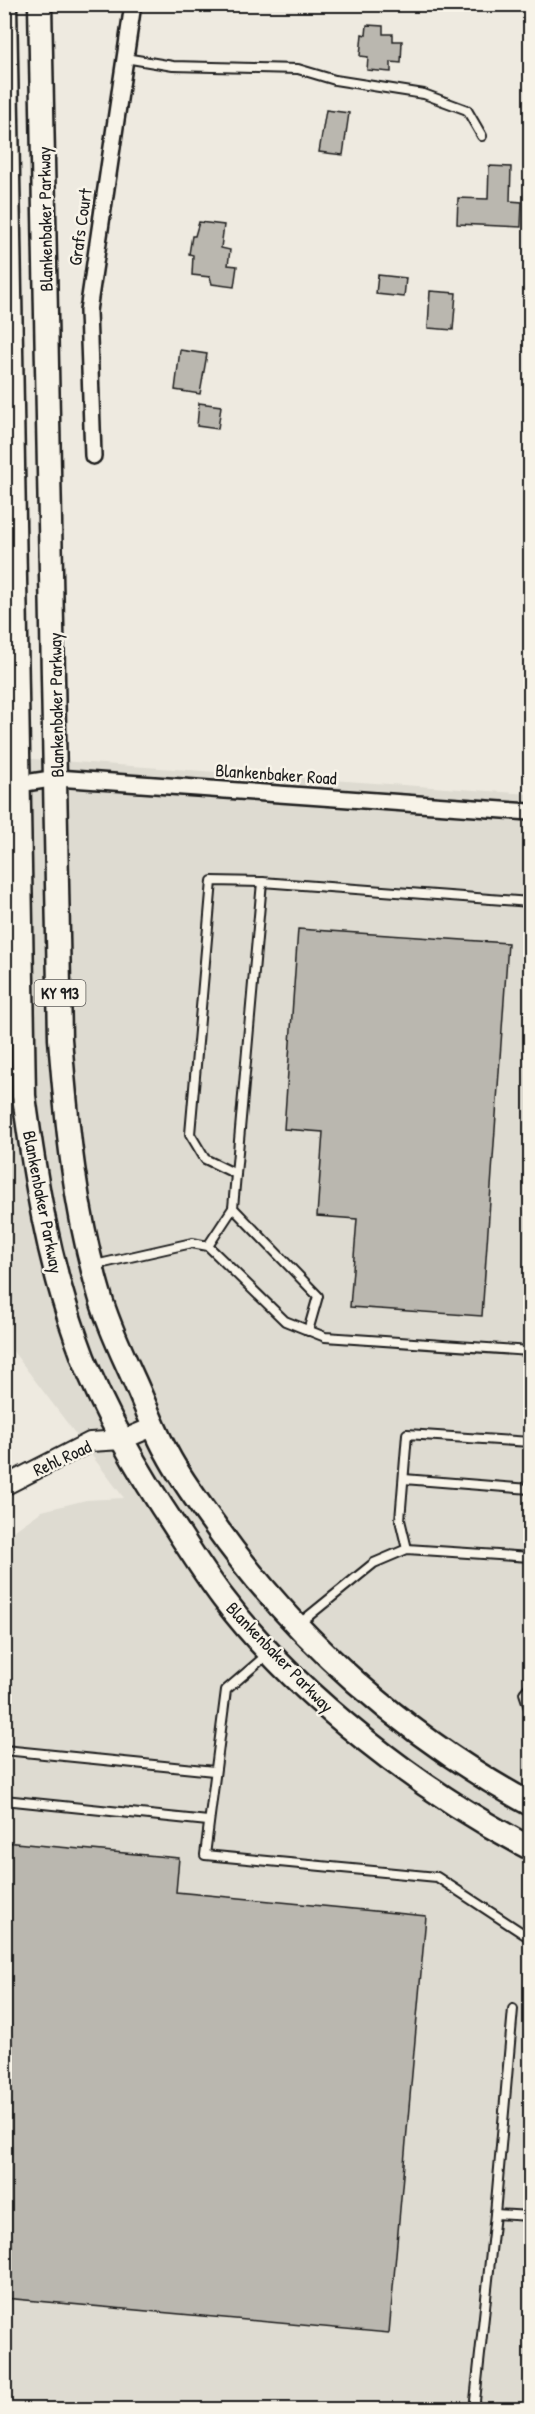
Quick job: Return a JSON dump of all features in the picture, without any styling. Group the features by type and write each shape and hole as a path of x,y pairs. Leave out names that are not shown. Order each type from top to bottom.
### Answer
{"main road":[{"name":"Blankenbaker Parkway","path":"5,4 24,1096 45,1233 76,1340 122,1440 211,1581 270,1652 343,1721 398,1765 499,1832 531,1848"},
{"name":"Blankenbaker Parkway","path":"40,4 57,778 60,1039 68,1142 100,1298 167,1454 247,1570 297,1626 358,1685 425,1738 486,1780 531,1804"}],"street":[{"name":"Grafs Court","path":"93,456 88,311 133,4"},
{"name":"Blankenbaker Road","path":"19,784 57,778 531,812"},
{"name":"Rehl Road","path":"4,1486 90,1442 122,1440 155,1426"}],"lane":[{"path":"125,58 173,66 298,69 335,80 424,94 466,110 482,136"},
{"path":"236,1174 205,1159 190,1134 212,881 262,882 531,902"},
{"path":"208,1246 233,1208 262,882"},
{"path":"233,1208 318,1296 308,1331"},
{"path":"92,1265 192,1243 208,1246 285,1321 325,1338 531,1351"},
{"path":"407,1549 400,1520 407,1434 531,1442"},
{"path":"404,1479 531,1489"},
{"path":"297,1626 374,1563 407,1549 531,1557"},
{"path":"270,1652 226,1690 205,1855 437,1877 531,1938"},
{"path":"531,1686 524,1693 531,1711"},
{"path":"4,1750 214,1771"},
{"path":"4,1800 208,1821"},
{"path":"474,2409 495,2214 513,2009"},
{"path":"495,2214 531,2216"}],"shaded area":[{"path":"4,757 530,794 530,2409 5,2409 5,1537 42,1511 86,1500 124,1498 12,1350 4,1225"}],"building":[{"path":"367,25 383,26 383,34 393,34 393,41 402,41 401,63 391,62 391,72 367,70 368,57 360,56 362,34 366,35"},
{"path":"326,110 349,113 343,155 319,152"},
{"path":"489,166 511,167 510,201 522,202 521,227 457,224 458,198 488,199"},
{"path":"199,222 224,225 221,248 230,250 228,265 237,266 234,287 212,284 210,277 192,275 193,255 189,254 192,236 195,236"},
{"path":"378,275 406,278 404,297 376,294"},
{"path":"430,291 456,293 453,330 428,328"},
{"path":"180,350 207,354 200,394 175,390"},
{"path":"199,403 221,406 218,429 197,426"},
{"path":"298,929 508,943 482,1316 350,1307 357,1219 317,1216 323,1132 284,1129"},
{"path":"4,1842 179,1858 176,1892 426,1916 389,2333 4,2298"}]}
